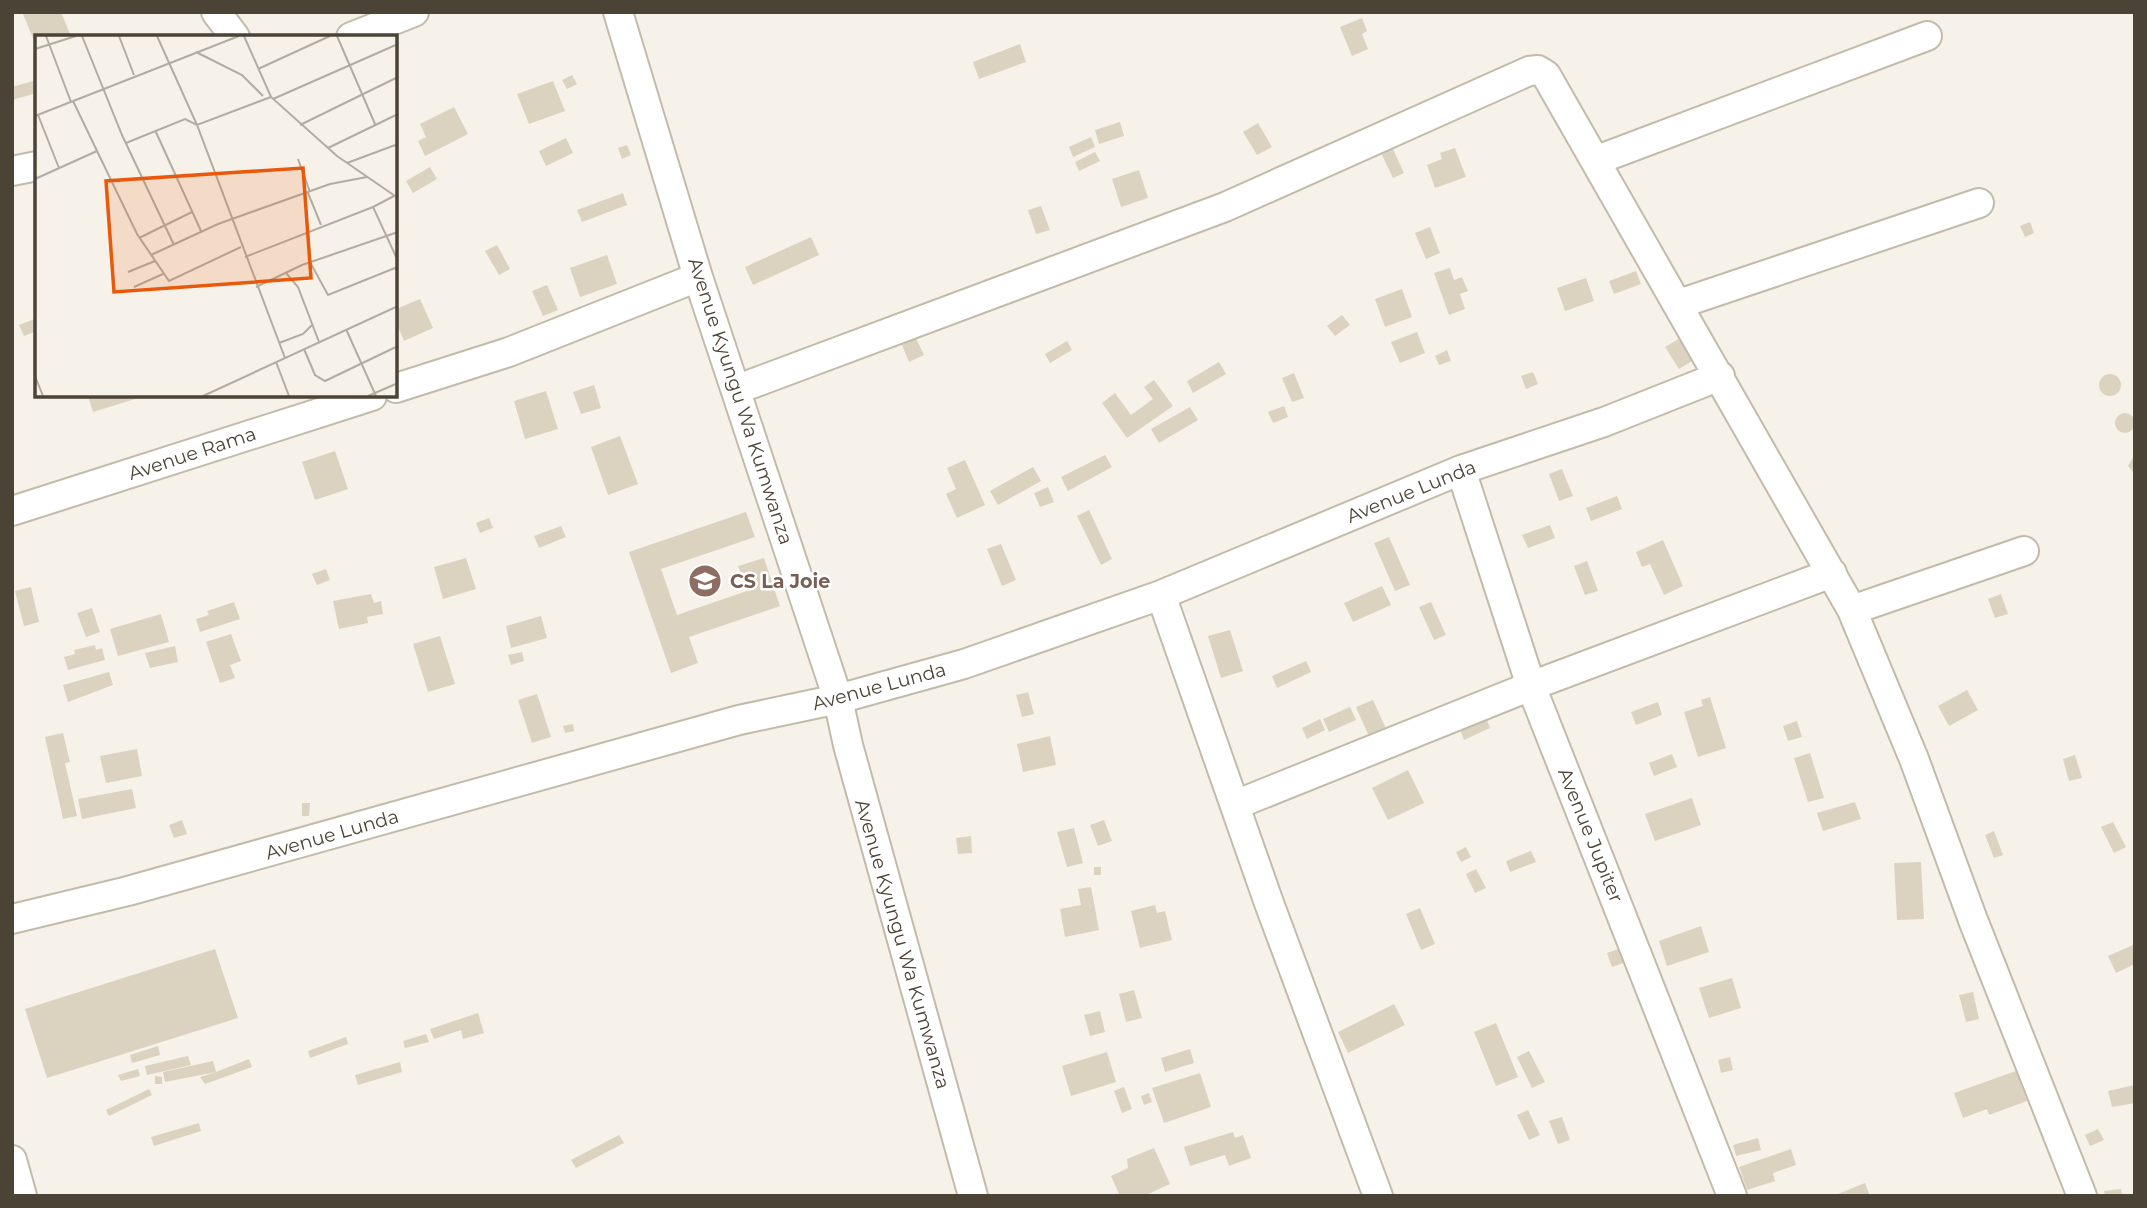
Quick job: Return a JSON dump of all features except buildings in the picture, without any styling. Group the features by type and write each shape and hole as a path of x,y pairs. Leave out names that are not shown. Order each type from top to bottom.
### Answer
{"street":[{"path":"216,12 233,35"},
{"path":"356,35 414,12"},
{"name":"Avenue Kyungu Wa Kumwanza","path":"618,12 698,277 738,389 838,699 848,745 973,1196"},
{"path":"1597,160 1927,36"},
{"path":"738,389 1225,206 1529,71 1538,70 1546,75 1597,160 1852,610 1914,759 1973,920 2082,1196"},
{"path":"12,171 35,166"},
{"path":"1679,304 1979,203"},
{"path":"397,388 509,352 698,277"},
{"name":"Avenue Lunda","path":"12,919 142,887 739,720 838,699 964,664 1161,595 1461,470 1604,422 1720,376"},
{"name":"Avenue Rama","path":"12,511 369,397"},
{"name":"Avenue Jupiter","path":"1461,470 1531,686 1732,1196"},
{"path":"1852,610 2024,551"},
{"path":"1235,806 1531,686 1832,573"},
{"path":"1161,595 1378,1196"},
{"path":"12,1160 22,1196"}],"place":[{"name":"CS La Joie","path":"705,581"}]}
